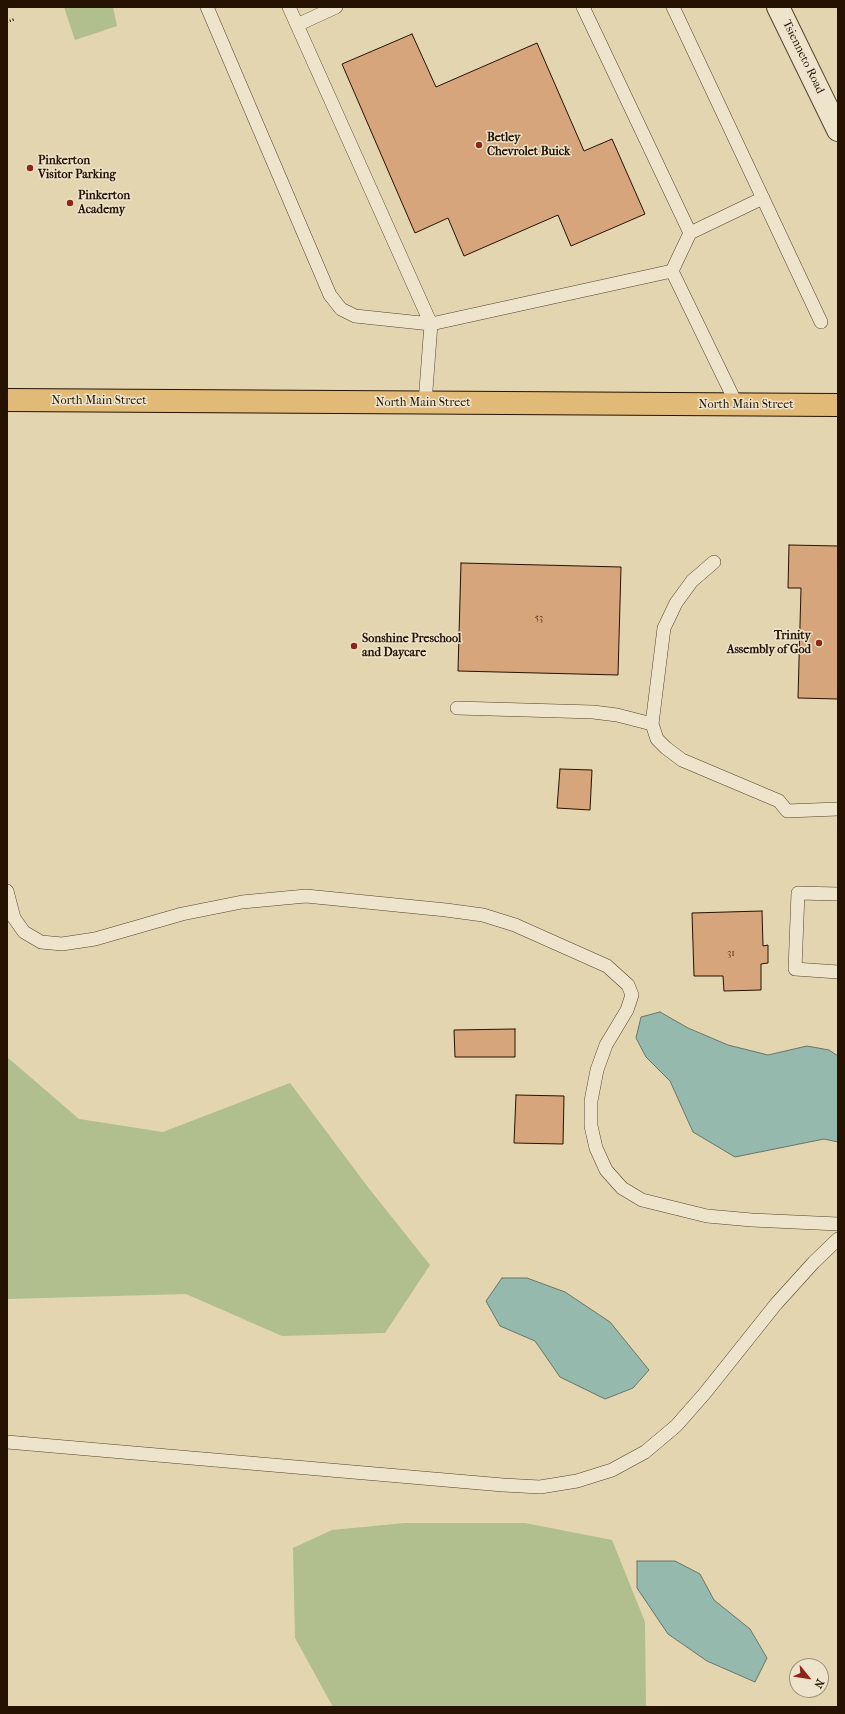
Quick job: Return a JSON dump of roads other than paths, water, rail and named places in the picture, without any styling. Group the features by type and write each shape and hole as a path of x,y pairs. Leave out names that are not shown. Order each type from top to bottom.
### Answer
{"main road":[{"name":"North Main Street","path":"7,400 838,405"}],"street":[{"name":"Tsienneto Road","path":"778,7 838,130"}],"lane":[{"path":"207,7 330,296 341,309 355,316 432,324 672,271"},
{"path":"289,7 432,324 425,403"},
{"path":"297,25 336,7"},
{"path":"583,7 690,233"},
{"path":"673,7 821,322"},
{"path":"672,271 690,233 763,198"},
{"path":"672,271 737,405"},
{"path":"714,562 692,581 676,603 664,628 652,724 657,739 682,760 779,801 787,811 838,809"},
{"path":"457,708 593,712 652,724"},
{"path":"7,891 14,918 24,932 41,942 62,944 95,939 182,914 242,902 306,896 483,915 515,925 607,966 628,985 632,995 627,1010 606,1045 599,1064 591,1101 591,1126 596,1148 606,1170 622,1188 642,1200 707,1216 752,1220 838,1224"},
{"path":"838,894 798,893 795,969 838,972"},
{"path":"7,1442 503,1485 540,1487 577,1481 612,1470 645,1452 676,1426 705,1393 776,1304 814,1262 838,1239"}],"water":[{"path":"660,1012 688,1028 728,1045 768,1055 807,1046 829,1050 838,1056 838,1142 824,1139 735,1157 693,1132 670,1081 646,1057 636,1038 641,1017"},
{"path":"502,1278 527,1278 565,1292 610,1322 649,1370 633,1388 605,1399 560,1377 535,1341 500,1326 486,1301"},
{"path":"637,1561 675,1561 700,1574 714,1600 750,1629 767,1658 755,1682 707,1661 668,1634 637,1588"}],"place":[{"name":"Betley Chevrolet Buick","path":"479,145"},
{"name":"Pinkerton Visitor Parking","path":"30,168"},
{"name":"Pinkerton Academy","path":"70,203"},
{"name":"Trinity Assembly of God","path":"819,643"},
{"name":"Sonshine Preschool and Daycare","path":"354,646"}]}
